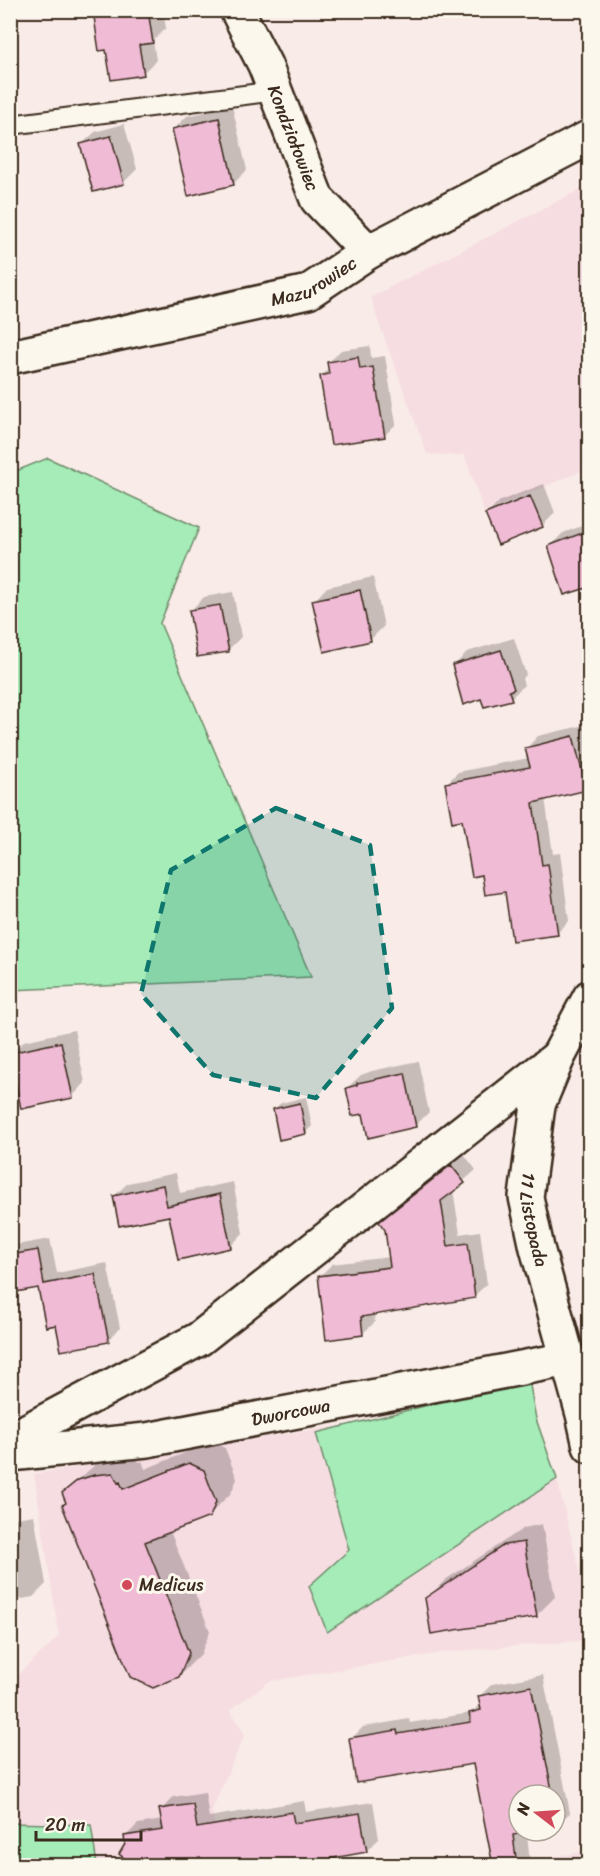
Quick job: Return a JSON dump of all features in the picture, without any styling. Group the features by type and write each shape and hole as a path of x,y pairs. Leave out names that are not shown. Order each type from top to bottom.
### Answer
{"street":[{"name":"Kondziołowiec","path":"237,10 265,65 317,199 368,252"},
{"name":"Mazurowiec","path":"10,357 308,292 368,252 590,137"},
{"name":"11 Listopada","path":"588,1002 558,1057 538,1105 526,1197 537,1248 568,1359 586,1412 590,1446"},
{"path":"10,1440 199,1339 558,1057"},
{"name":"Dworcowa","path":"10,1454 147,1440 568,1359"}],"lane":[{"path":"10,125 276,91"}],"highlighted area":[{"path":"276,808 370,845 392,1008 316,1098 213,1075 141,994 171,870"}],"shaded area":[{"path":"589,185 589,468 484,512 464,454 458,456 427,454 371,297"},
{"path":"494,1401 550,1484 557,1479 589,1610 589,1640 447,1652 270,1681 230,1710 245,1734 212,1810 223,1865 97,1865 90,1825 11,1823 11,1681 59,1636 34,1474"},
{"path":"589,1851 589,1865 504,1865"}],"green space":[{"path":"48,458 199,528 160,623 311,977 11,990 11,473"},
{"path":"529,1380 536,1419 557,1479 327,1632 309,1586 349,1550 316,1433"},
{"path":"11,1823 91,1825 97,1865 11,1865"}],"building":[{"path":"93,10 148,10 153,43 139,45 144,75 111,80 106,50 99,51"},
{"path":"219,118 234,185 188,196 172,129"},
{"path":"111,136 124,184 93,192 80,144"},
{"path":"358,357 360,369 373,367 385,437 331,445 320,376 329,374 327,362"},
{"path":"530,496 543,527 498,545 485,514"},
{"path":"590,530 590,587 564,595 548,546"},
{"path":"360,590 371,641 324,652 312,600"},
{"path":"220,605 229,652 197,657 189,610"},
{"path":"501,650 514,689 509,691 512,700 484,707 481,699 463,705 452,665"},
{"path":"573,736 587,790 533,803 542,865 548,864 558,935 512,941 505,892 485,895 482,875 472,877 462,820 452,822 445,783 530,767 525,748"},
{"path":"61,1042 73,1098 21,1109 10,1053"},
{"path":"405,1073 416,1127 368,1138 363,1114 352,1116 346,1088 357,1085 357,1083"},
{"path":"300,1103 306,1134 279,1140 273,1109"},
{"path":"451,1165 465,1183 441,1201 448,1246 468,1243 475,1298 361,1317 363,1335 326,1340 318,1276 390,1267 385,1230 379,1222"},
{"path":"163,1185 167,1206 220,1194 231,1248 178,1260 169,1216 119,1226 113,1196"},
{"path":"38,1250 44,1284 95,1274 109,1342 61,1351 56,1325 46,1327 38,1288 10,1293 10,1255"},
{"name":"Medicus","path":"189,1463 204,1470 216,1502 210,1517 145,1542 189,1653 179,1677 153,1688 130,1677 62,1505 66,1503 62,1493 78,1480 94,1475 113,1473 123,1489"},
{"path":"524,1542 537,1617 431,1634 425,1598 504,1545"},
{"path":"531,1686 551,1783 507,1783 507,1843 514,1843 517,1866 493,1866 473,1764 356,1783 349,1738 397,1730 398,1734 471,1722 469,1713 481,1710 478,1696"},
{"path":"193,1804 197,1828 292,1812 294,1823 360,1813 367,1852 289,1866 134,1866 119,1854 125,1844 124,1836 163,1830 159,1809"}],"place":[{"name":"Medicus","path":"127,1585"}]}
